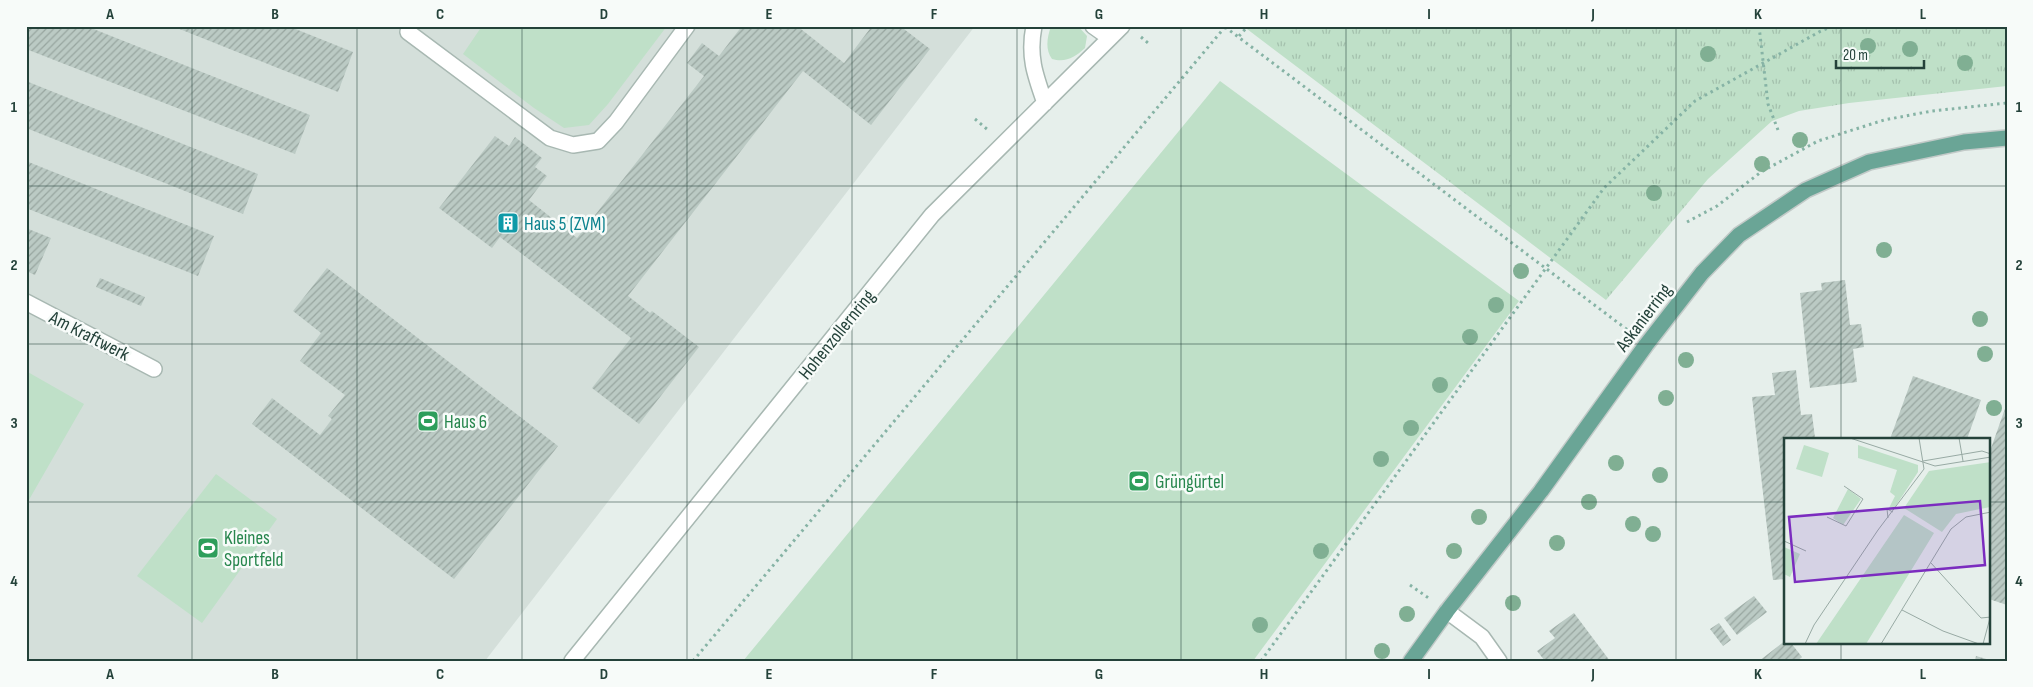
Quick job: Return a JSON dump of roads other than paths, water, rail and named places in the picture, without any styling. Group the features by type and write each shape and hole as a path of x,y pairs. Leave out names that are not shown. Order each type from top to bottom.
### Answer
{"main road":[{"name":"Askanierring","path":"1411,661 1447,611 1541,491 1646,344 1702,273 1740,235 1806,190 1869,162 1964,142 2007,138"}],"street":[{"path":"408,32 550,138 573,146 598,141 616,122 687,26"},
{"path":"1034,26 1031,54 1045,103"},
{"path":"1093,26 1110,38"},
{"name":"Hohenzollernring","path":"572,661 932,215 1122,26"},
{"name":"Am Kraftwerk","path":"26,302 154,369"},
{"path":"1447,611 1482,637 1499,661"}],"place":[{"name":"Haus 5 (ZVM)","path":"508,223"},
{"name":"Haus 6","path":"428,421"},
{"name":"Grüngürtel","path":"1139,481"},
{"name":"Kleines Sportfeld","path":"208,548"}]}
